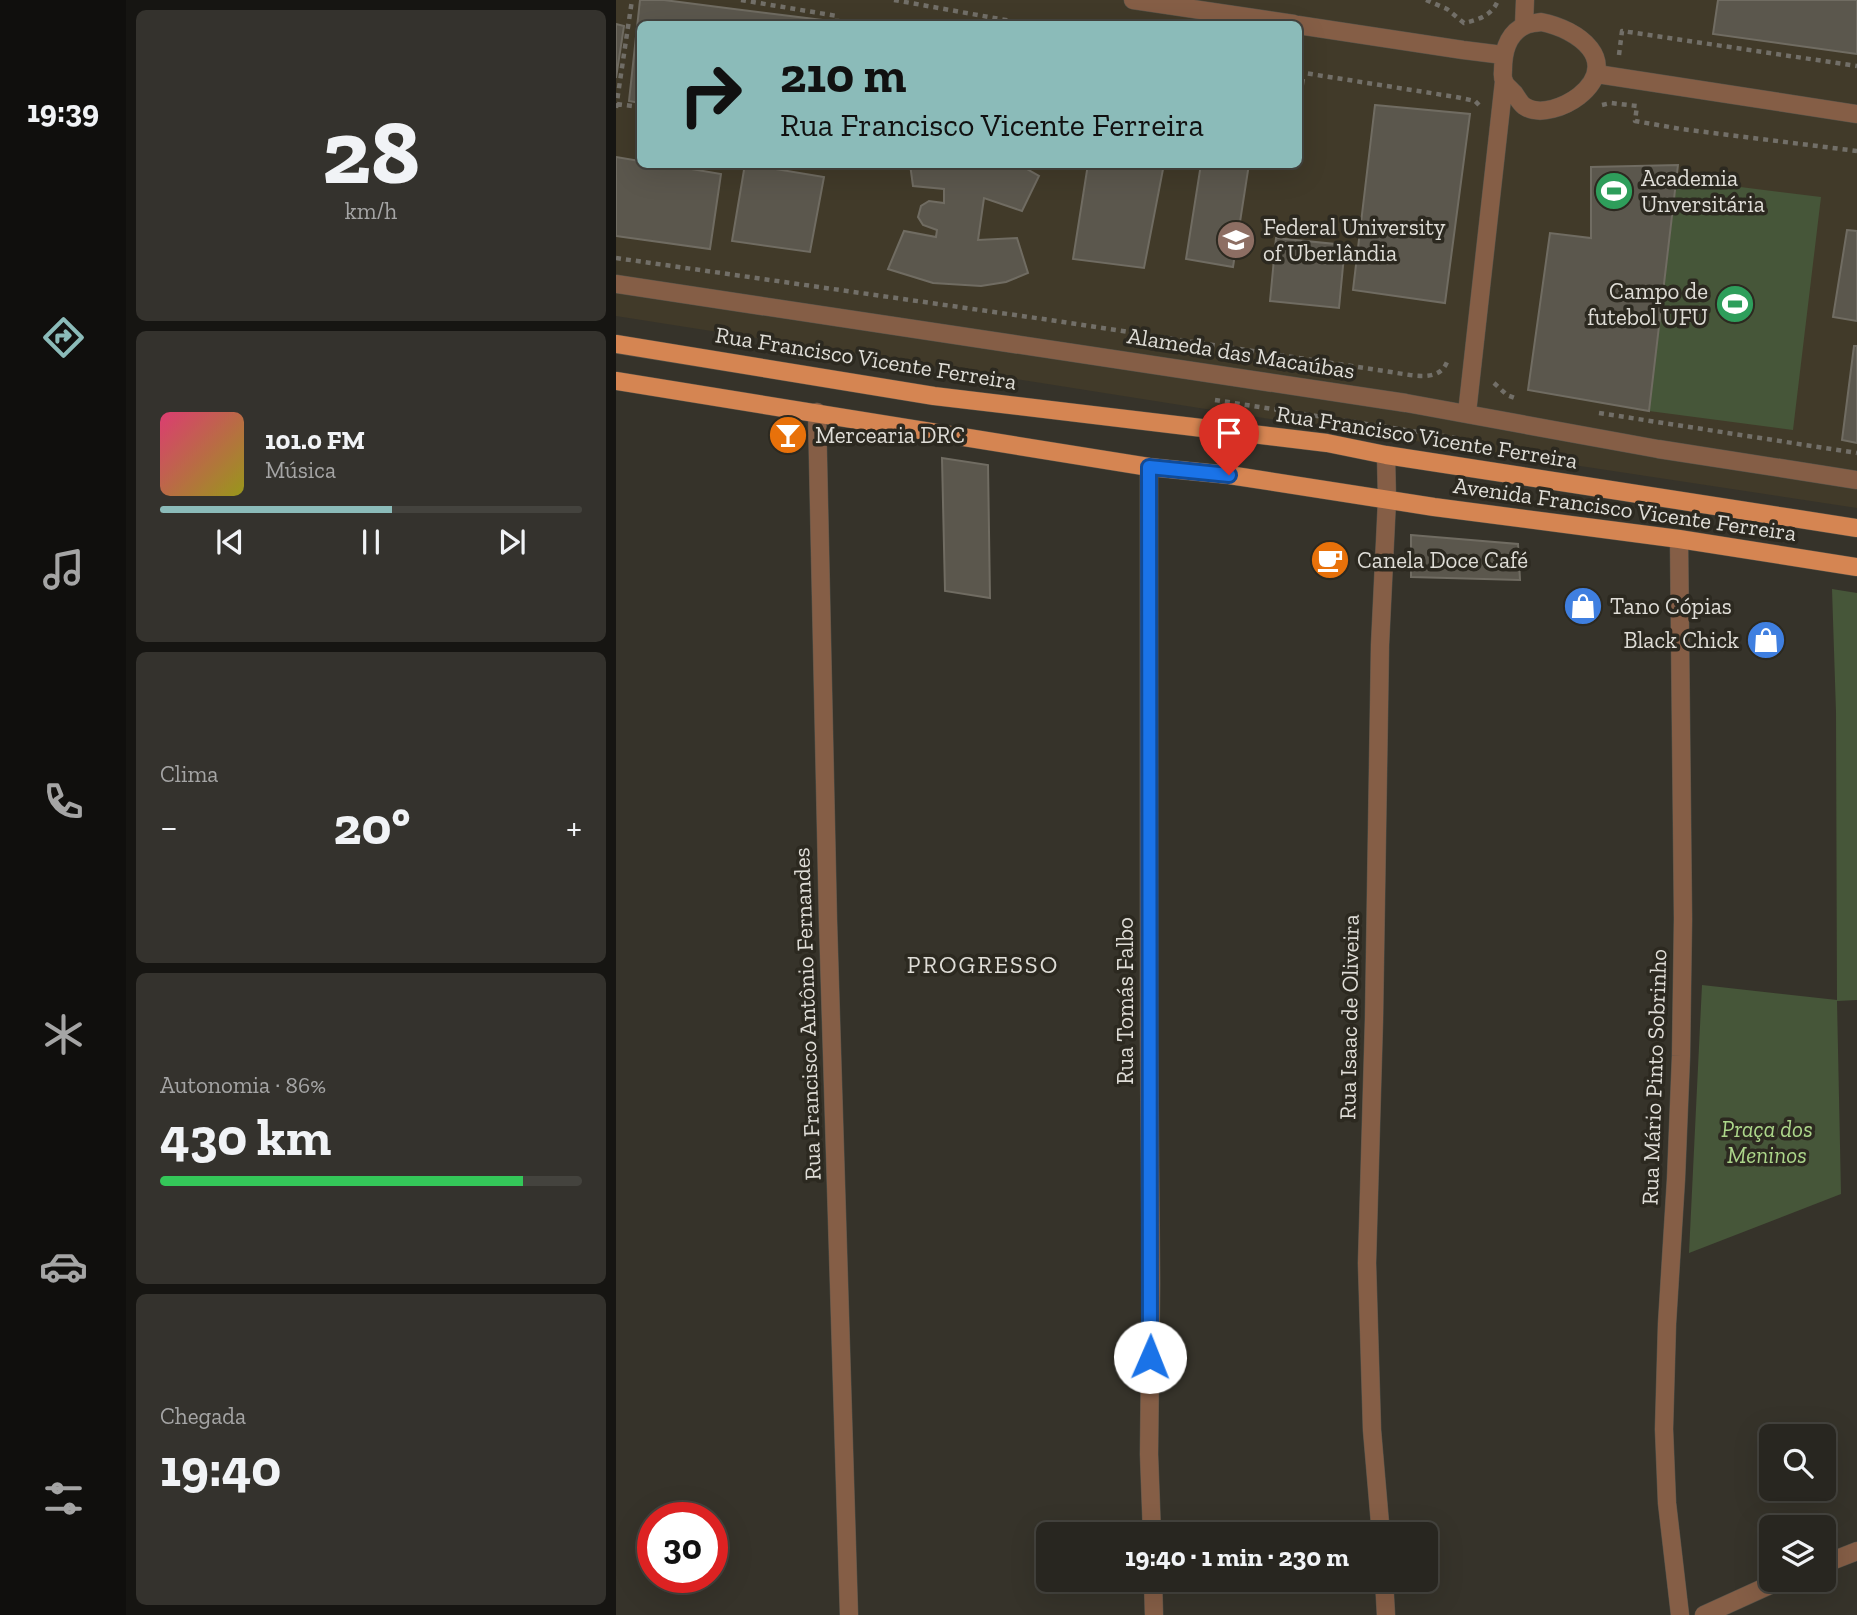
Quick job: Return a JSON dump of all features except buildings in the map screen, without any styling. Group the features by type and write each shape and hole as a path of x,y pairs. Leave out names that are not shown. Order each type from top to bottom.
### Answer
{"main road":[{"name":"Rua Francisco Vicente Ferreira","path":"616,344 934,396 1327,443 1386,455 1857,528"},
{"path":"616,380 1149,467 1229,475 1387,500"},
{"name":"Avenida Francisco Vicente Ferreira","path":"1387,500 1679,539 1857,567"}],"street":[{"path":"1133,0 1270,21"},
{"path":"1524,25 1525,0"},
{"path":"1466,413 1504,80 1503,55 1508,40 1524,25 1541,22 1558,25 1573,32 1593,53 1598,66 1597,74 1581,94 1571,102 1549,110 1524,106 1504,80"},
{"path":"1302,26 1503,55"},
{"path":"1597,74 1857,114"},
{"name":"Alameda das Macaúbas","path":"616,284 1466,413 1645,447 1857,480"},
{"name":"Rua Francisco Antônio Fernandes","path":"817,412 828,935 849,1615"},
{"name":"Rua Isaac de Oliveira","path":"1380,1522 1372,1430 1367,1263 1386,455"},
{"name":"Rua Tomás Falbo","path":"1149,467 1149,1454 1152,1522"},
{"name":"Rua Mário Pinto Sobrinho","path":"1679,539 1683,919 1676,1179 1664,1429 1667,1503 1680,1615"},
{"path":"1836,1559 1857,1551"},
{"path":"1704,1615 1759,1590"},
{"path":"1153,1592 1154,1615"},
{"path":"1385,1592 1386,1615"}],"path":[{"path":"632,0 616,106 637,107"},
{"path":"741,0 837,16 836,21"},
{"path":"894,0 1011,21"},
{"path":"1426,0 1447,9 1464,23 1480,19 1495,7 1498,0"},
{"path":"1489,0 1495,7"},
{"path":"975,21 976,15"},
{"path":"1614,55 1619,56 1622,30 1857,66"},
{"path":"1302,73 1456,97"},
{"path":"1594,108 1621,103 1637,106 1635,121 1681,130 1857,151"},
{"path":"616,258 1425,377 1444,369 1450,350 1472,353"},
{"path":"1492,380 1495,386 1507,395 1523,401"},
{"path":"1590,411 1857,453"}],"shaded area":[{"name":"Federal University of Uberlândia","path":"616,0 1857,0 1857,508 616,316"}],"green space":[{"name":"Campo de futebol UFU","path":"1677,179 1821,197 1793,430 1649,411"},
{"name":"Praça dos Meninos","path":"1832,589 1857,593 1857,1000 1837,1001 1841,1194 1689,1253 1702,985 1837,1000 1836,712"}],"place":[{"name":"Academia Unversitária","path":"1614,191"},
{"name":"Federal University of Uberlândia","path":"1236,240"},
{"name":"Campo de futebol UFU","path":"1735,304"},
{"name":"Mercearia DRC","path":"788,435"},
{"name":"Canela Doce Café","path":"1330,560"},
{"name":"Tano Cópias","path":"1583,606"},
{"name":"Black Chick","path":"1766,640"}],"district":[{"name":"PROGRESSO","path":"983,965"}],"route":[{"path":"1150,1357 1149,467 1229,475"}]}
